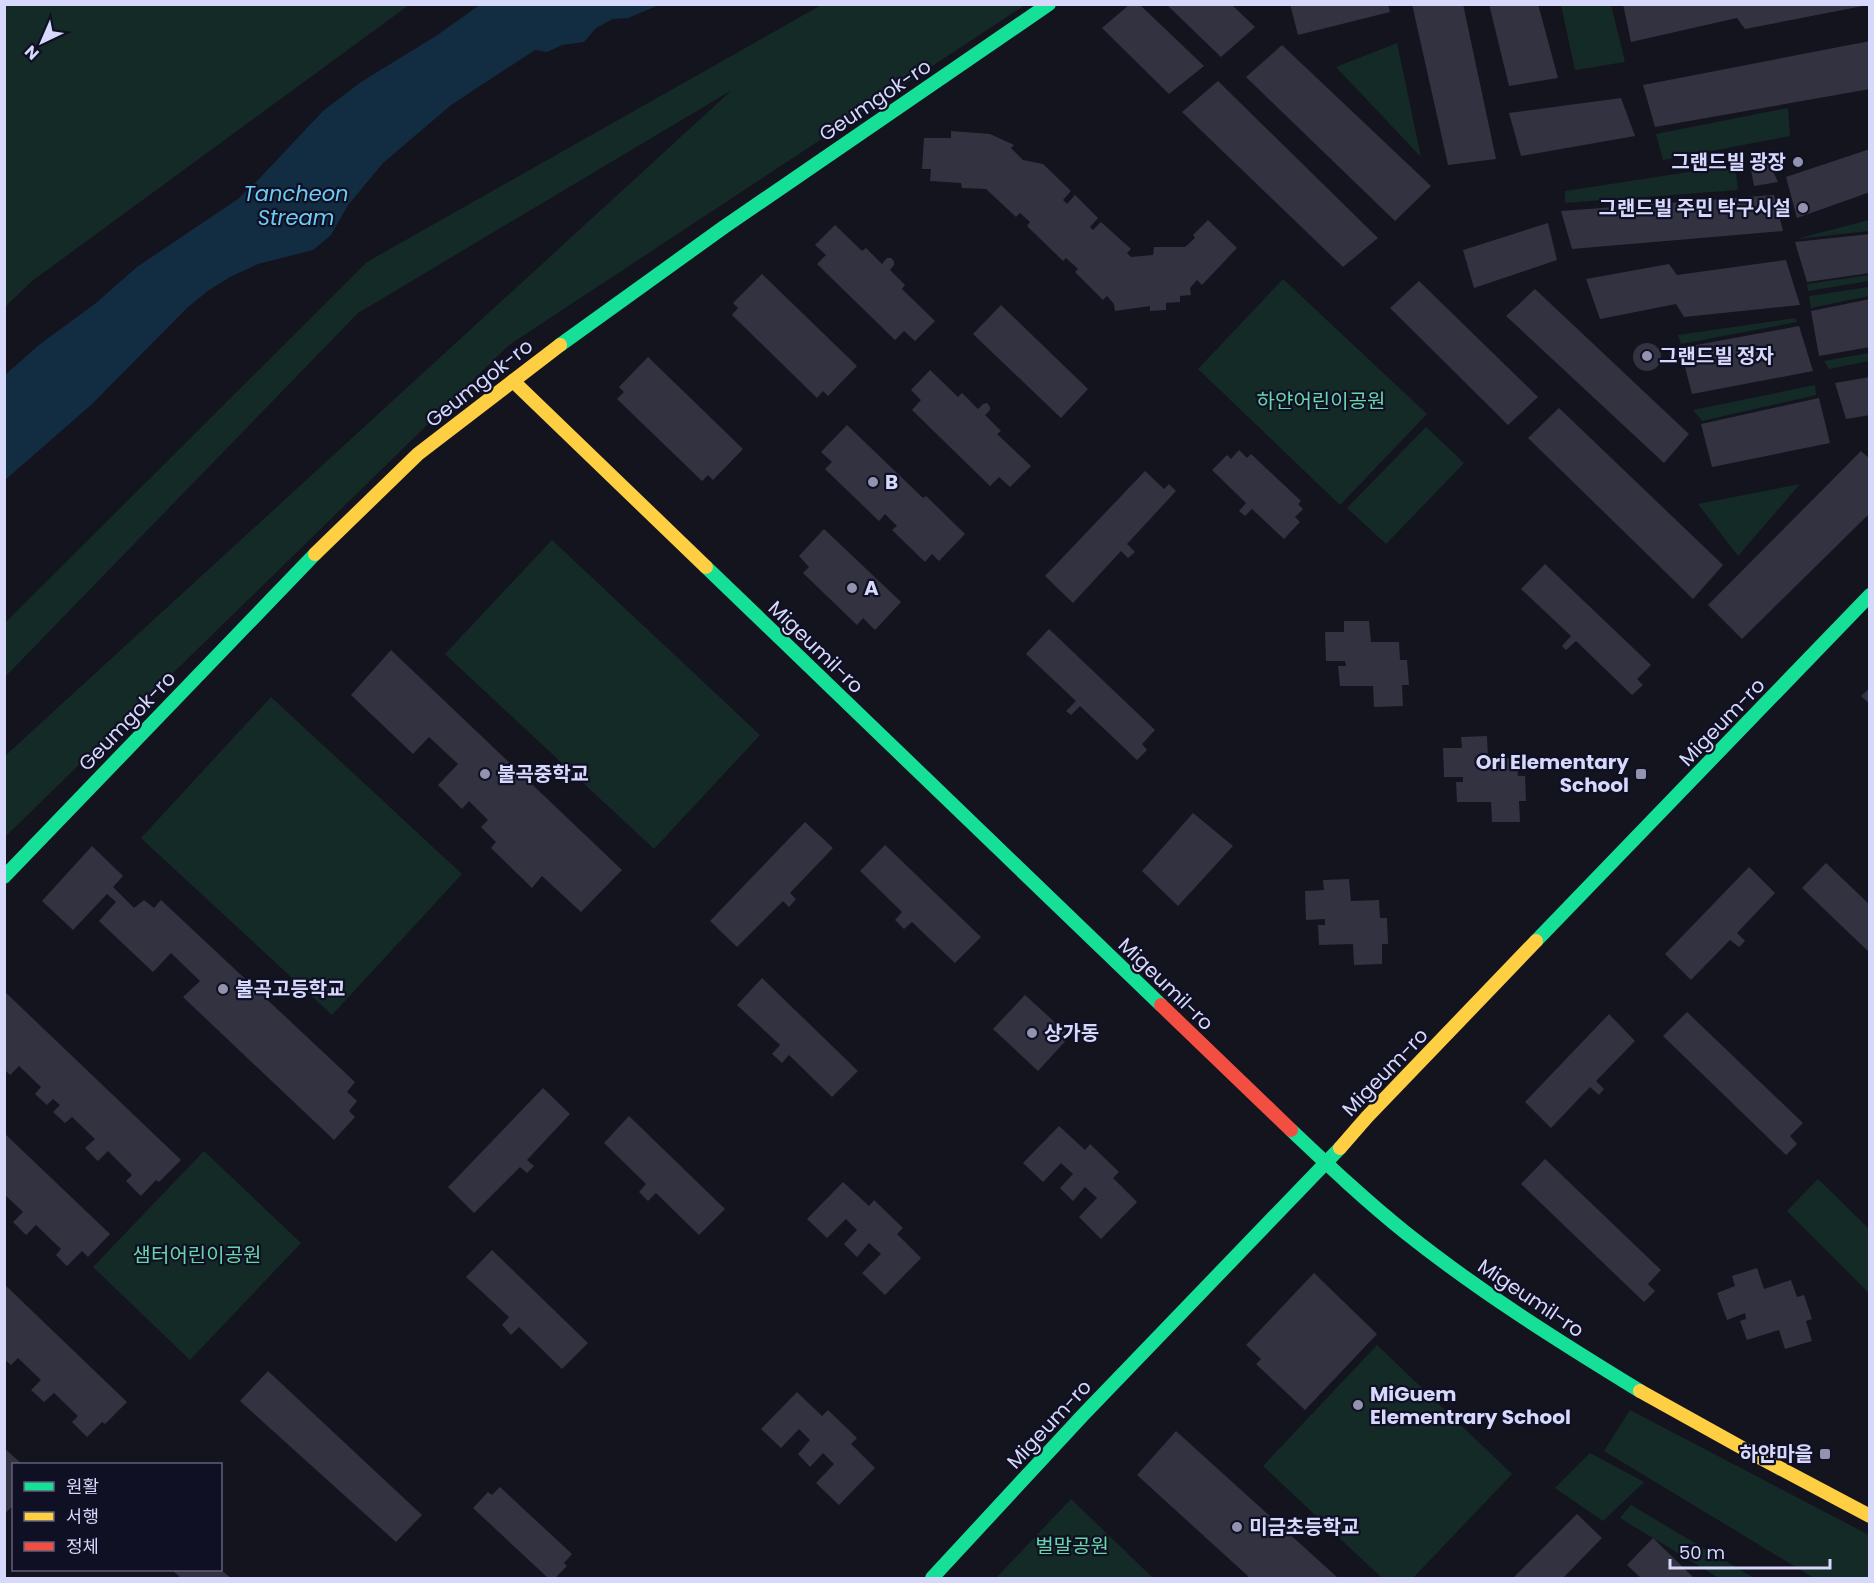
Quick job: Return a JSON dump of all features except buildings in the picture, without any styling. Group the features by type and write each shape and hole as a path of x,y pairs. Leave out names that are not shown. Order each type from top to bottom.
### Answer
{"main road":[{"name":"Geumgok-ro","path":"4,877 289,579 418,454 513,381 724,227 1049,4"},
{"name":"Migeumil-ro","path":"513,381 1131,977 1327,1164 1382,1213 1426,1248 1564,1345 1615,1377 1724,1440 1869,1516"},
{"name":"Migeum-ro","path":"932,1578 1083,1415 1327,1164 1367,1118 1869,595"}],"green space":[{"path":"5,4 409,5 32,281 5,307"},
{"path":"823,4 1025,5 509,345 5,837 5,756 732,90 358,313 5,677 5,623 367,262"},
{"path":"1561,5 1611,5 1625,62 1575,70"},
{"path":"1397,43 1421,157 1336,67"},
{"path":"1788,108 1790,136 1663,160 1656,134"},
{"path":"1735,165 1738,190 1565,203 1565,191"},
{"path":"1869,220 1869,231 1796,239"},
{"path":"1869,275 1869,281 1808,291 1807,284"},
{"name":"하얀어린이공원","path":"1283,279 1427,414 1340,505 1198,369"},
{"path":"1869,287 1869,296 1811,308 1809,296"},
{"path":"1795,318 1797,322 1681,344 1678,335"},
{"path":"1869,353 1869,361 1829,369 1824,361"},
{"path":"1815,385 1816,395 1702,421 1693,410"},
{"path":"1426,427 1464,463 1386,544 1347,508"},
{"path":"1800,484 1738,556 1698,504"},
{"path":"552,540 760,735 654,849 445,654"},
{"path":"271,697 462,874 332,1015 141,838"},
{"name":"샘터어린이공원","path":"204,1151 301,1243 190,1360 93,1267"},
{"path":"1818,1179 1869,1229 1869,1293 1787,1211"},
{"path":"1377,1345 1512,1474 1413,1578 1382,1578 1263,1466"},
{"path":"1630,1410 1869,1535 1869,1578 1814,1578 1604,1451"},
{"path":"1590,1453 1644,1482 1603,1521 1555,1488"},
{"name":"벌말공원","path":"1071,1499 1153,1578 996,1578"},
{"path":"1631,1505 1754,1578 1719,1578 1620,1518"}],"water":[{"name":"Tancheon Stream","path":"481,4 659,5 628,18 613,19 596,28 584,42 562,45 547,52 535,50 451,105 383,163 348,205 331,235 313,250 258,264 209,290 188,307 92,404 5,480 5,375 39,345 96,303 137,267 238,199 323,111 361,82 436,36"}],"traffic: fast":[{"path":"560,345 724,227 1049,4"},
{"path":"4,877 315,554"},
{"path":"706,567 1161,1005"},
{"path":"1536,941 1870,595"},
{"path":"1291,1130 1376,1208 1434,1255 1521,1316 1640,1391"},
{"path":"932,1578 1083,1415 1340,1148"}],"traffic: slow":[{"path":"315,554 418,454 560,345"},
{"path":"513,381 706,567"},
{"path":"1340,1148 1536,941"},
{"path":"1640,1391 1870,1516"}],"traffic: jam":[{"path":"1161,1005 1291,1130"}],"place":[{"name":"그랜드빌 광장","path":"1798,162"},
{"name":"그랜드빌 주민 탁구시설","path":"1803,208"},
{"name":"그랜드빌 정자","path":"1647,356"},
{"name":"B","path":"873,482"},
{"name":"A","path":"852,588"},
{"name":"불곡중학교","path":"485,774"},
{"name":"Ori Elementary School","path":"1641,774"},
{"name":"불곡고등학교","path":"223,989"},
{"name":"상가동","path":"1032,1033"},
{"name":"MiGuem Elementrary School","path":"1358,1405"},
{"name":"하얀마을","path":"1825,1454"},
{"name":"미금초등학교","path":"1237,1527"}]}
